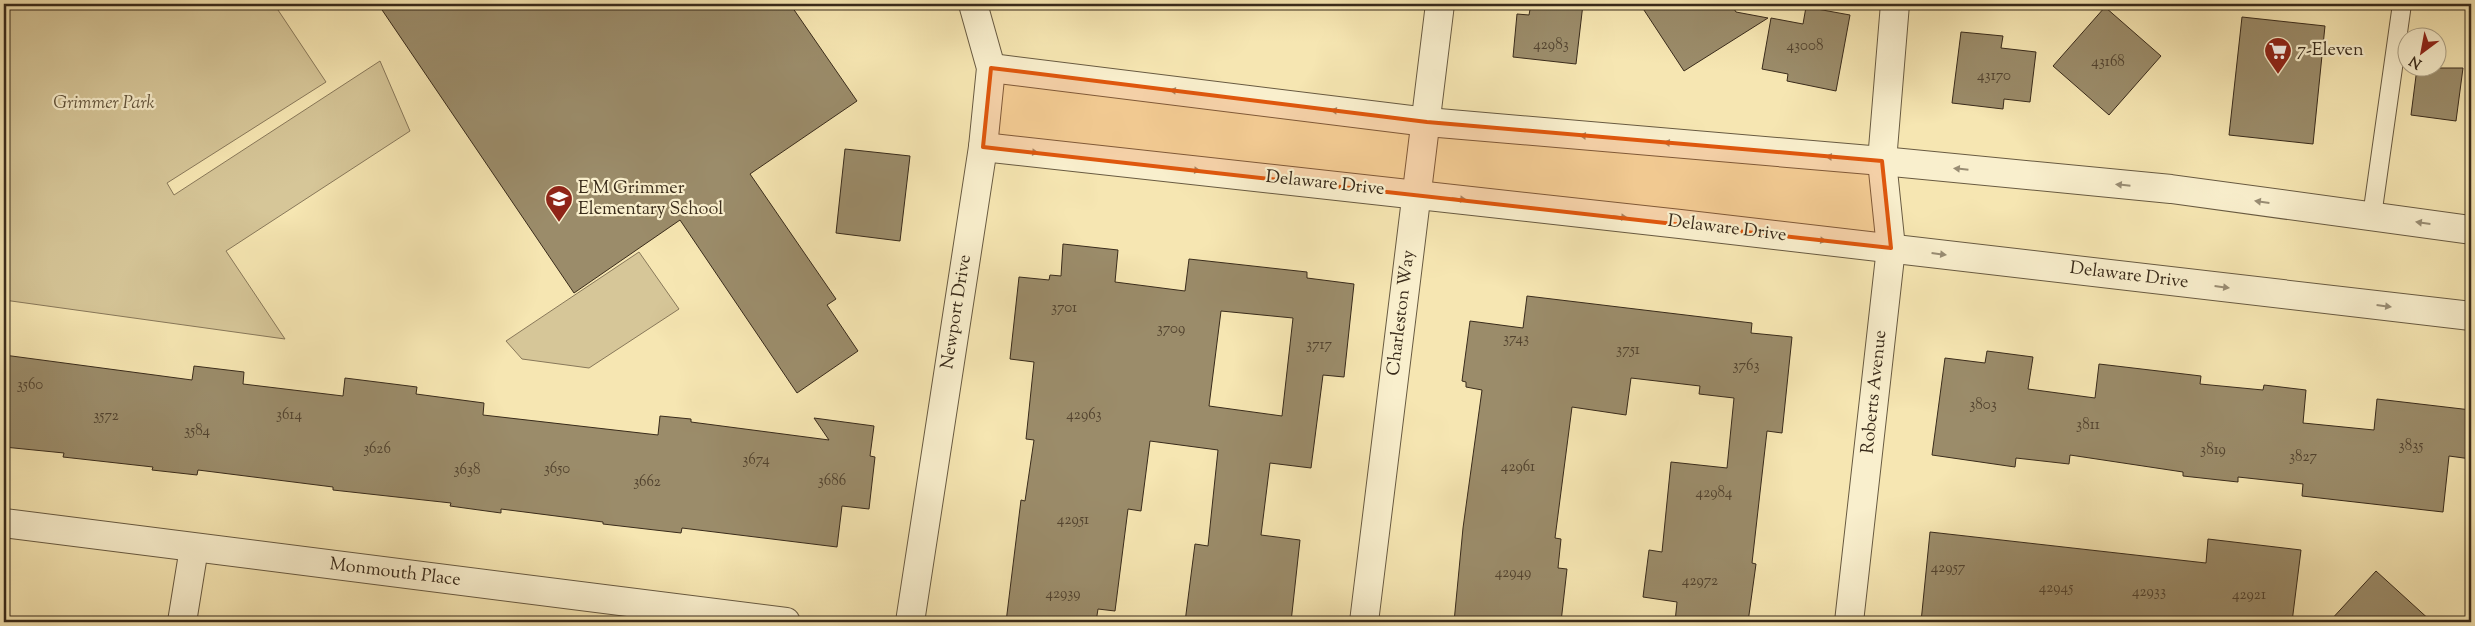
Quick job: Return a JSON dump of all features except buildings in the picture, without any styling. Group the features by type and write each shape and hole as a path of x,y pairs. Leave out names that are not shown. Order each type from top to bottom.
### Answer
{"street":[{"name":"Newport Drive","path":"910,622 983,147 991,68 973,4"},
{"name":"Charleston Way","path":"1364,622 1416,194 1427,122 1440,4"},
{"name":"Roberts Avenue","path":"1849,622 1891,248 1882,161 1895,4"},
{"path":"991,68 1427,122 1882,161 2171,189 2470,228"},
{"name":"Delaware Drive","path":"983,147 1416,194 2471,316"},
{"name":"Monmouth Place","path":"4,523 786,622"},
{"path":"182,622 194,548"}],"lane":[{"path":"2372,216 2402,4"}],"highlighted area":[{"path":"991,68 1427,122 1882,161 1891,248 983,147"}],"green space":[{"name":"Grimmer Park","path":"4,4 274,4 326,82 167,183 174,195 380,61 410,131 226,251 285,339 4,300"},
{"path":"639,252 679,309 589,368 522,359 506,341"}],"place":[{"name":"7-Eleven","path":"2278,75"},
{"name":"E M Grimmer Elementary School","path":"559,223"}]}
